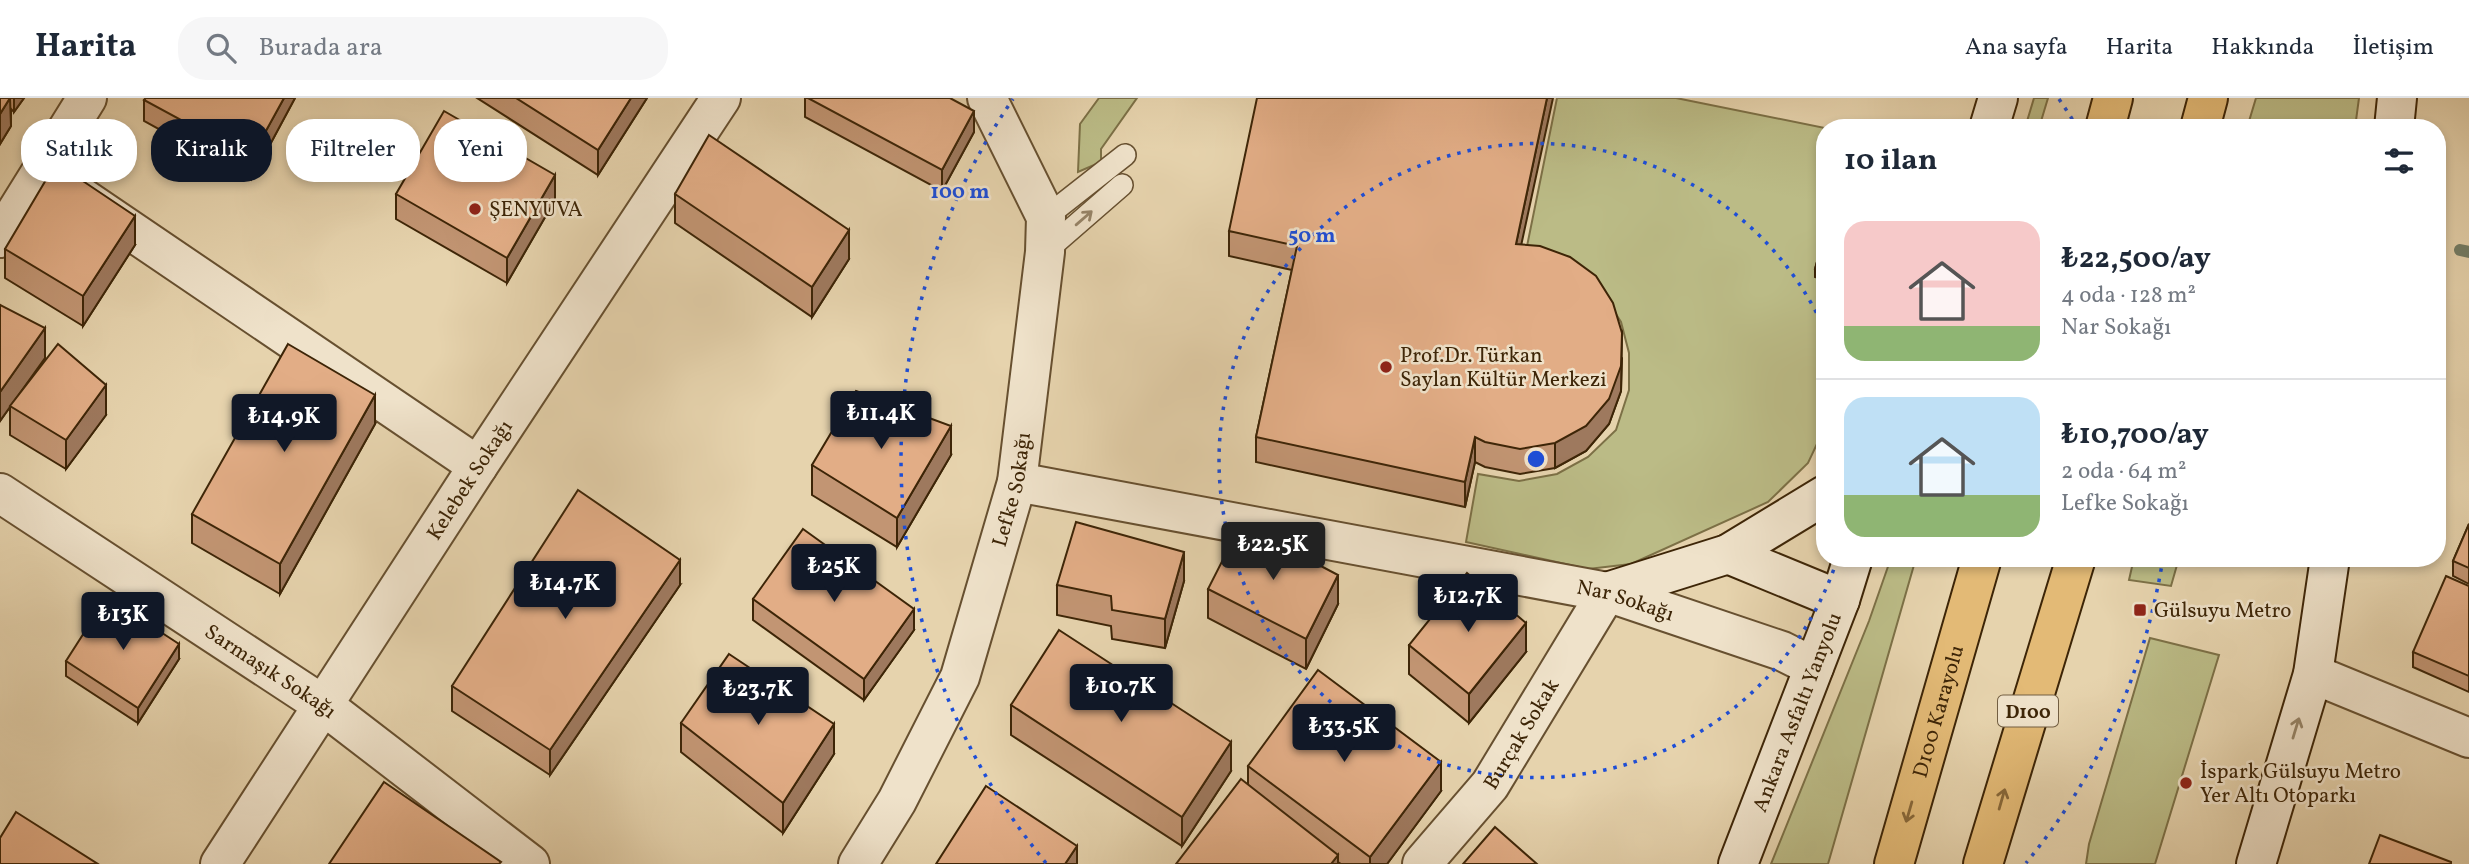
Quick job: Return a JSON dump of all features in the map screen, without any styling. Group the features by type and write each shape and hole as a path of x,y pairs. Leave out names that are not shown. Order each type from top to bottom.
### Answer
{"highway":[{"path":"2107,119 2113,98"},
{"path":"2202,119 2208,98"},
{"name":"D100 Karayolu","path":"1894,864 1979,567"},
{"name":"D100","path":"1983,864 2073,567"}],"street":[{"path":"74,119 87,98"},
{"name":"Kelebek Sokağı","path":"220,864 721,98"},
{"path":"987,98 1046,234"},
{"path":"1984,119 1989,98"},
{"path":"1992,119 1998,98"},
{"path":"2395,119 2397,98"},
{"path":"0,238 36,182"},
{"path":"59,182 478,466"},
{"name":"Lefke Sokağı","path":"858,864 897,801 960,677 1017,482 1046,234"},
{"name":"Nar Sokağı","path":"1017,482 1607,592 1782,651 1814,667"},
{"name":"Sarmaşık Sokağı","path":"0,493 323,705 530,864"},
{"path":"1607,592 1728,554 1816,500"},
{"path":"1728,554 1840,600"},
{"name":"Ankara Asfaltı Yanyolu","path":"1738,864 1840,600 1850,567"},
{"path":"2256,864 2313,674 2329,567"},
{"name":"Burçak Sokak","path":"1422,864 1490,785 1607,592"},
{"path":"2313,674 2469,738"}],"lane":[{"path":"1046,234 1125,155"},
{"path":"1046,234 1122,185"}],"green space":[{"path":"1099,98 1137,98 1101,149 1101,162 1078,172 1080,124"},
{"name":"Prof.Dr. Türkan Saylan Kültür Merkezi","path":"1557,98 1676,98 1816,126 1816,446 1808,463 1768,502 1631,564 1588,569 1466,542 1478,474 1519,481 1557,474 1588,457 1616,430 1629,390 1629,353 1621,322 1603,294 1524,261"},
{"path":"2034,98 2048,98 2042,119 2028,119"},
{"path":"2256,98 2359,98 2356,119 2250,119"},
{"path":"1888,567 1913,567 1828,864 1771,864 1869,621"},
{"path":"2132,567 2176,567 2171,586 2129,580"},
{"path":"2150,638 2219,655 2155,864 2086,864 2089,844"}],"building":[{"path":"0,98 10,98 0,114"},
{"path":"284,98 272,120 179,119 144,100"},
{"path":"516,98 631,98 598,150"},
{"path":"808,98 950,98 974,111 942,170"},
{"name":"Prof.Dr. Türkan Saylan Kültür Merkezi","path":"1257,98 1547,98 1516,244 1540,246 1570,257 1596,276 1613,303 1622,333 1621,366 1609,399 1586,426 1555,443 1520,449 1485,442 1475,437 1465,482 1256,437 1297,246 1229,231"},
{"path":"444,111 458,119 439,119"},
{"path":"434,128 434,182 527,182 527,159 555,175 507,258 396,194 403,182 420,182 420,152"},
{"path":"709,135 849,230 812,287 675,194"},
{"path":"45,182 84,182 135,216 83,296 5,249"},
{"path":"0,305 45,328 0,392"},
{"path":"58,344 106,385 66,440 10,406"},
{"path":"288,344 375,395 280,564 192,514"},
{"path":"856,391 951,426 897,518 812,465"},
{"path":"578,490 680,560 550,750 452,686"},
{"path":"1076,522 1184,552 1165,619 1112,610 1111,596 1057,585"},
{"path":"1241,524 1338,575 1306,639 1208,589"},
{"path":"2469,524 2469,568 2453,561"},
{"path":"803,529 914,609 864,679 753,599"},
{"path":"1467,573 1526,623 1469,694 1409,645"},
{"path":"2446,576 2469,586 2469,676 2413,652"},
{"path":"107,597 179,644 138,708 66,661"},
{"path":"1059,630 1231,742 1182,817 1011,705"},
{"path":"729,654 834,724 783,803 681,723"},
{"path":"1318,670 1441,762 1370,857 1248,766"},
{"path":"1241,779 1338,855 1331,864 1176,864"},
{"path":"384,782 501,862 329,864"},
{"path":"986,786 1077,846 1065,864 936,864"},
{"path":"16,812 98,864 0,864 0,838"},
{"path":"1495,827 1537,864 1463,864"},
{"path":"2380,835 2451,862 2451,864 2369,864"}],"waterway":[{"path":"2460,250 2469,252"}],"place":[{"name":"ŞENYUVA","path":"475,209"},
{"name":"Prof.Dr. Türkan Saylan Kültür Merkezi","path":"1386,367"},
{"name":"Gülsuyu Metro","path":"2140,610"},
{"name":"İspark Gülsuyu Metro Yer Altı Otoparkı","path":"2186,783"}]}
